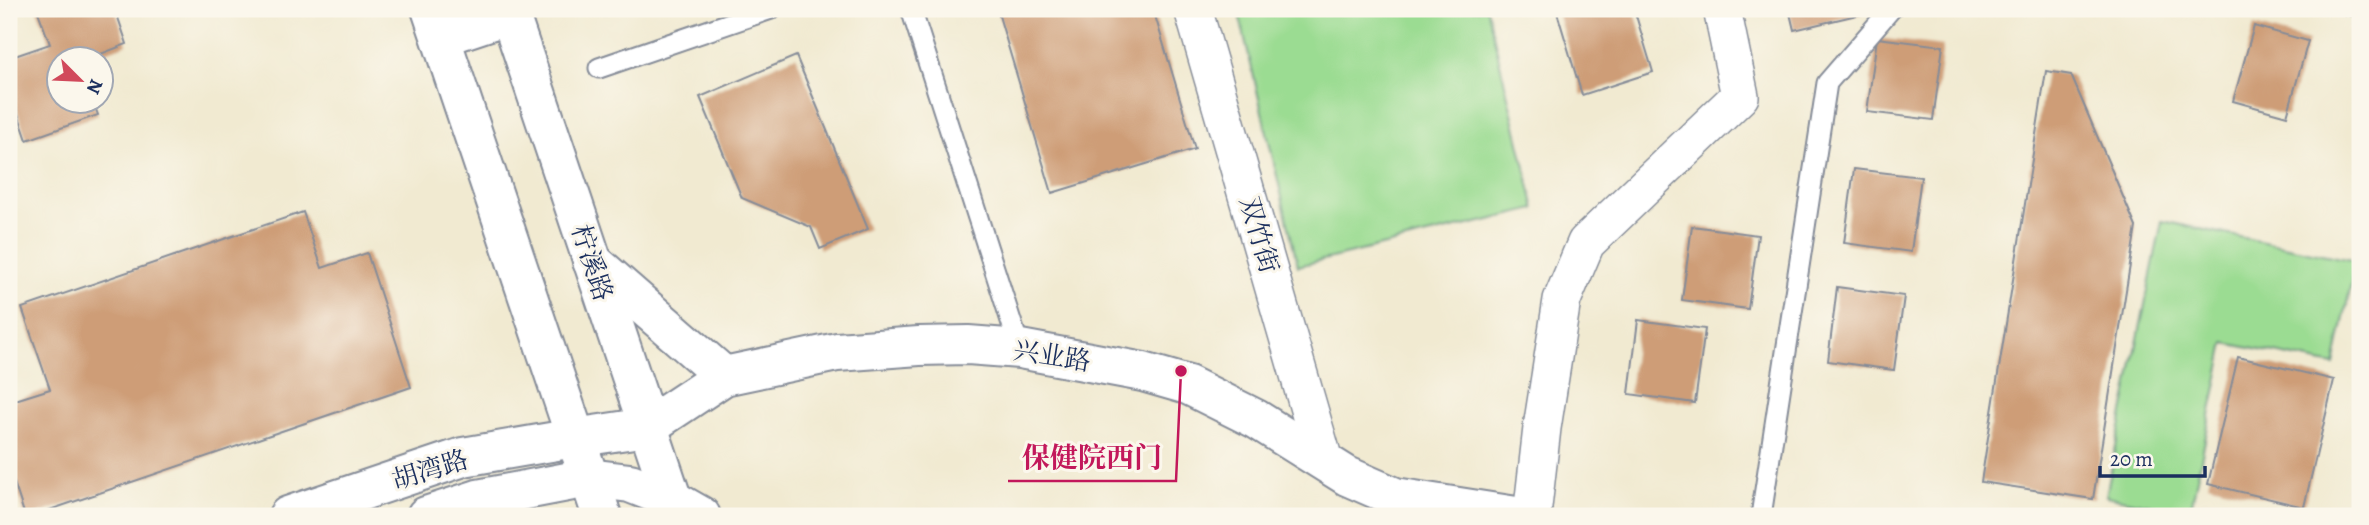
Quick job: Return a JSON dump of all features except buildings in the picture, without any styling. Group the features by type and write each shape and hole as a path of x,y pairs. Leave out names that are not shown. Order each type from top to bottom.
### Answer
{"main road":[{"path":"509,11 436,23 602,516"},
{"name":"柠溪路","path":"509,11 647,427 684,511"},
{"path":"592,261 724,376"},
{"name":"兴业路","path":"574,438 647,427 724,376 837,352 968,345 1020,349 1143,372 1188,385 1256,419 1371,488 1395,497 1516,516"},
{"name":"胡湾路","path":"288,516 463,457 574,438"},
{"path":"588,478 630,483 684,511"},
{"name":"胡湾路","path":"426,516 478,499 588,478"}],"street":[{"name":"双竹街","path":"1193,9 1324,461"},
{"path":"1532,516 1542,428 1562,300 1586,243 1740,96 1722,9"}],"lane":[{"path":"599,68 771,9"},
{"path":"911,9 1020,349"},
{"path":"1761,516 1827,83 1891,9"}],"green space":[{"path":"1238,9 1487,9 1535,209 1298,266"},
{"path":"2162,221 2356,261 2334,365 2225,343 2190,513 2106,496"}],"place":[{"name":"保健院西门","path":"1181,371"}]}
